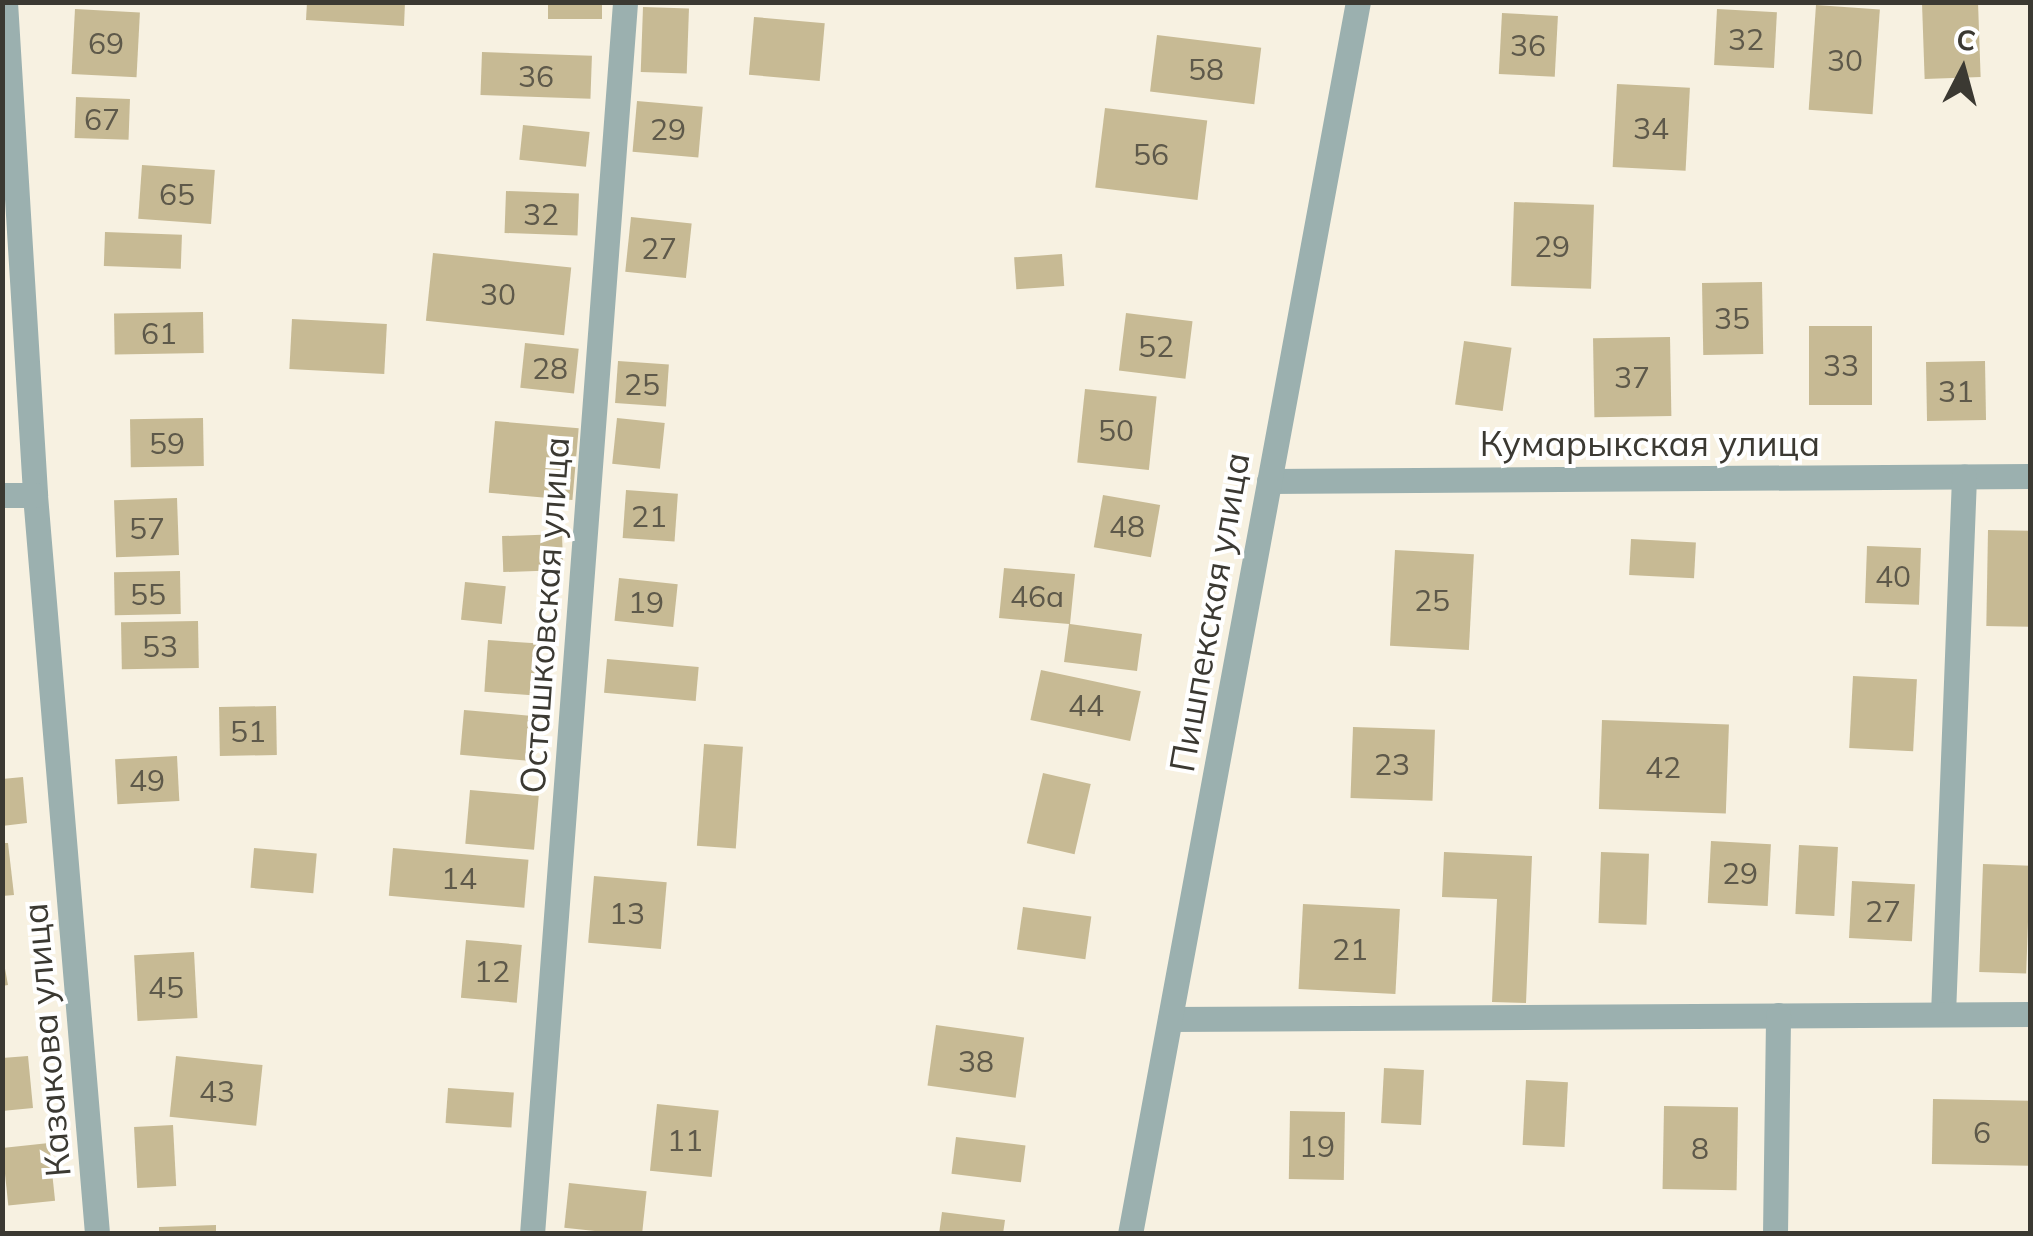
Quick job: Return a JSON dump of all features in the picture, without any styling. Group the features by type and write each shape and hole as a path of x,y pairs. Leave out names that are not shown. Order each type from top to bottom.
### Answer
{"street":[{"name":"Казакова улица","path":"5,2 35,495 97,1234"},
{"name":"Осташковская улица","path":"532,1234 625,2"},
{"name":"Пишпекская улица","path":"1130,1234 1358,2"},
{"path":"1942,1014 1964,476"},
{"name":"Кумарыкская улица","path":"1269,480 2030,476"},
{"path":"2,496 35,495"},
{"path":"1170,1019 2030,1014"},
{"path":"1775,1234 1778,1015"}],"building":[{"path":"307,2 405,2 404,26 306,20"},
{"path":"548,2 602,2 602,19 548,19"},
{"path":"1978,2 1981,77 1925,79 1922,4"},
{"path":"1816,5 1880,9 1873,114 1809,110"},
{"path":"643,7 689,9 687,74 641,72"},
{"path":"75,9 140,12 137,77 72,74"},
{"path":"1717,9 1777,12 1774,68 1714,65"},
{"path":"1502,13 1558,16 1555,77 1499,74"},
{"path":"754,17 825,23 820,81 749,75"},
{"path":"1157,35 1261,48 1254,104 1150,92"},
{"path":"482,52 592,56 590,99 480,95"},
{"path":"1617,84 1690,88 1686,171 1613,167"},
{"path":"76,97 130,99 129,140 75,138"},
{"path":"637,101 703,107 698,158 633,152"},
{"path":"1105,108 1207,121 1197,200 1095,187"},
{"path":"523,125 590,132 586,167 519,160"},
{"path":"142,165 215,170 211,224 138,219"},
{"path":"506,191 579,194 577,236 505,233"},
{"path":"1514,202 1594,205 1591,289 1511,286"},
{"path":"631,217 692,223 686,278 625,272"},
{"path":"105,232 182,235 181,269 104,266"},
{"path":"433,253 571,268 564,335 426,321"},
{"path":"1062,254 1064,286 1016,289 1014,257"},
{"path":"1762,282 1763,354 1703,355 1702,283"},
{"path":"203,312 204,353 115,355 114,314"},
{"path":"1126,313 1193,321 1185,379 1119,371"},
{"path":"292,319 387,324 384,374 289,369"},
{"path":"1809,326 1872,326 1872,405 1809,405"},
{"path":"1670,337 1671,416 1594,417 1593,338"},
{"path":"1464,341 1512,348 1503,411 1455,404"},
{"path":"525,343 579,349 574,393 520,388"},
{"path":"618,361 669,365 666,406 615,403"},
{"path":"1985,361 1986,420 1927,421 1926,362"},
{"path":"1085,389 1157,397 1149,470 1077,463"},
{"path":"203,418 204,466 131,467 130,419"},
{"path":"617,418 665,423 660,469 612,464"},
{"path":"495,421 579,428 572,500 489,493"},
{"path":"626,490 678,494 675,542 623,538"},
{"path":"1103,495 1160,505 1151,557 1094,547"},
{"path":"177,498 179,555 116,557 114,500"},
{"path":"1988,530 2030,531 2028,627 1986,626"},
{"path":"562,534 563,570 503,572 502,536"},
{"path":"1631,539 1696,542 1694,578 1629,575"},
{"path":"1867,546 1921,548 1919,605 1865,603"},
{"path":"1395,550 1474,554 1469,650 1390,646"},
{"path":"1004,568 1075,574 1070,624 1142,634 1137,671 1064,662 1069,624 999,618"},
{"path":"180,571 181,614 115,615 114,572"},
{"path":"619,578 678,584 673,627 615,621"},
{"path":"465,582 506,586 502,624 461,620"},
{"path":"198,621 199,668 122,669 121,622"},
{"path":"488,640 539,644 535,695 484,692"},
{"path":"607,659 699,667 696,701 604,693"},
{"path":"1041,670 1141,691 1130,741 1030,720"},
{"path":"1853,676 1917,679 1913,751 1849,748"},
{"path":"276,706 277,755 220,756 219,707"},
{"path":"464,710 535,716 531,761 460,755"},
{"path":"1602,720 1729,724 1726,813 1599,809"},
{"path":"1353,727 1435,730 1432,801 1351,798"},
{"path":"704,744 743,747 736,848 697,846"},
{"path":"177,756 179,801 117,804 115,759"},
{"path":"1043,773 1091,784 1075,854 1027,843"},
{"path":"23,777 27,823 2,826 2,779"},
{"path":"470,790 539,796 534,850 465,844"},
{"path":"1711,841 1771,844 1768,906 1708,903"},
{"path":"2,843 8,843 14,895 2,896"},
{"path":"1799,845 1838,847 1834,916 1795,914"},
{"path":"254,848 317,853 313,893 251,888"},
{"path":"393,848 528,860 524,908 389,896"},
{"path":"1444,852 1532,856 1526,1003 1492,1002 1497,899 1442,897"},
{"path":"1601,852 1649,854 1646,925 1599,923"},
{"path":"1983,864 2030,866 2026,974 1979,972"},
{"path":"594,876 667,882 661,949 588,943"},
{"path":"1852,881 1915,884 1912,941 1849,938"},
{"path":"1303,904 1400,909 1395,994 1299,989"},
{"path":"1023,907 1091,917 1085,959 1017,950"},
{"path":"466,940 522,945 517,1003 461,998"},
{"path":"2,952 8,985 2,986"},
{"path":"194,952 197,1018 138,1021 134,955"},
{"path":"936,1025 1024,1037 1016,1098 928,1085"},
{"path":"28,1056 33,1108 2,1111 2,1058"},
{"path":"176,1056 263,1065 256,1126 170,1117"},
{"path":"1384,1068 1424,1070 1421,1125 1381,1123"},
{"path":"1526,1080 1568,1082 1565,1147 1523,1145"},
{"path":"448,1088 514,1093 511,1128 446,1123"},
{"path":"1933,1099 2030,1101 2029,1166 1932,1164"},
{"path":"657,1104 719,1110 712,1177 650,1171"},
{"path":"1664,1106 1738,1107 1737,1190 1663,1189"},
{"path":"1290,1111 1345,1112 1344,1180 1289,1179"},
{"path":"173,1125 176,1186 137,1188 134,1127"},
{"path":"956,1137 1025,1146 1021,1182 951,1174"},
{"path":"49,1143 55,1201 8,1206 2,1148"},
{"path":"569,1183 647,1191 642,1234 564,1228"},
{"path":"942,1212 1005,1220 1003,1234 939,1234"},
{"path":"216,1225 216,1234 159,1234 159,1227"}]}
